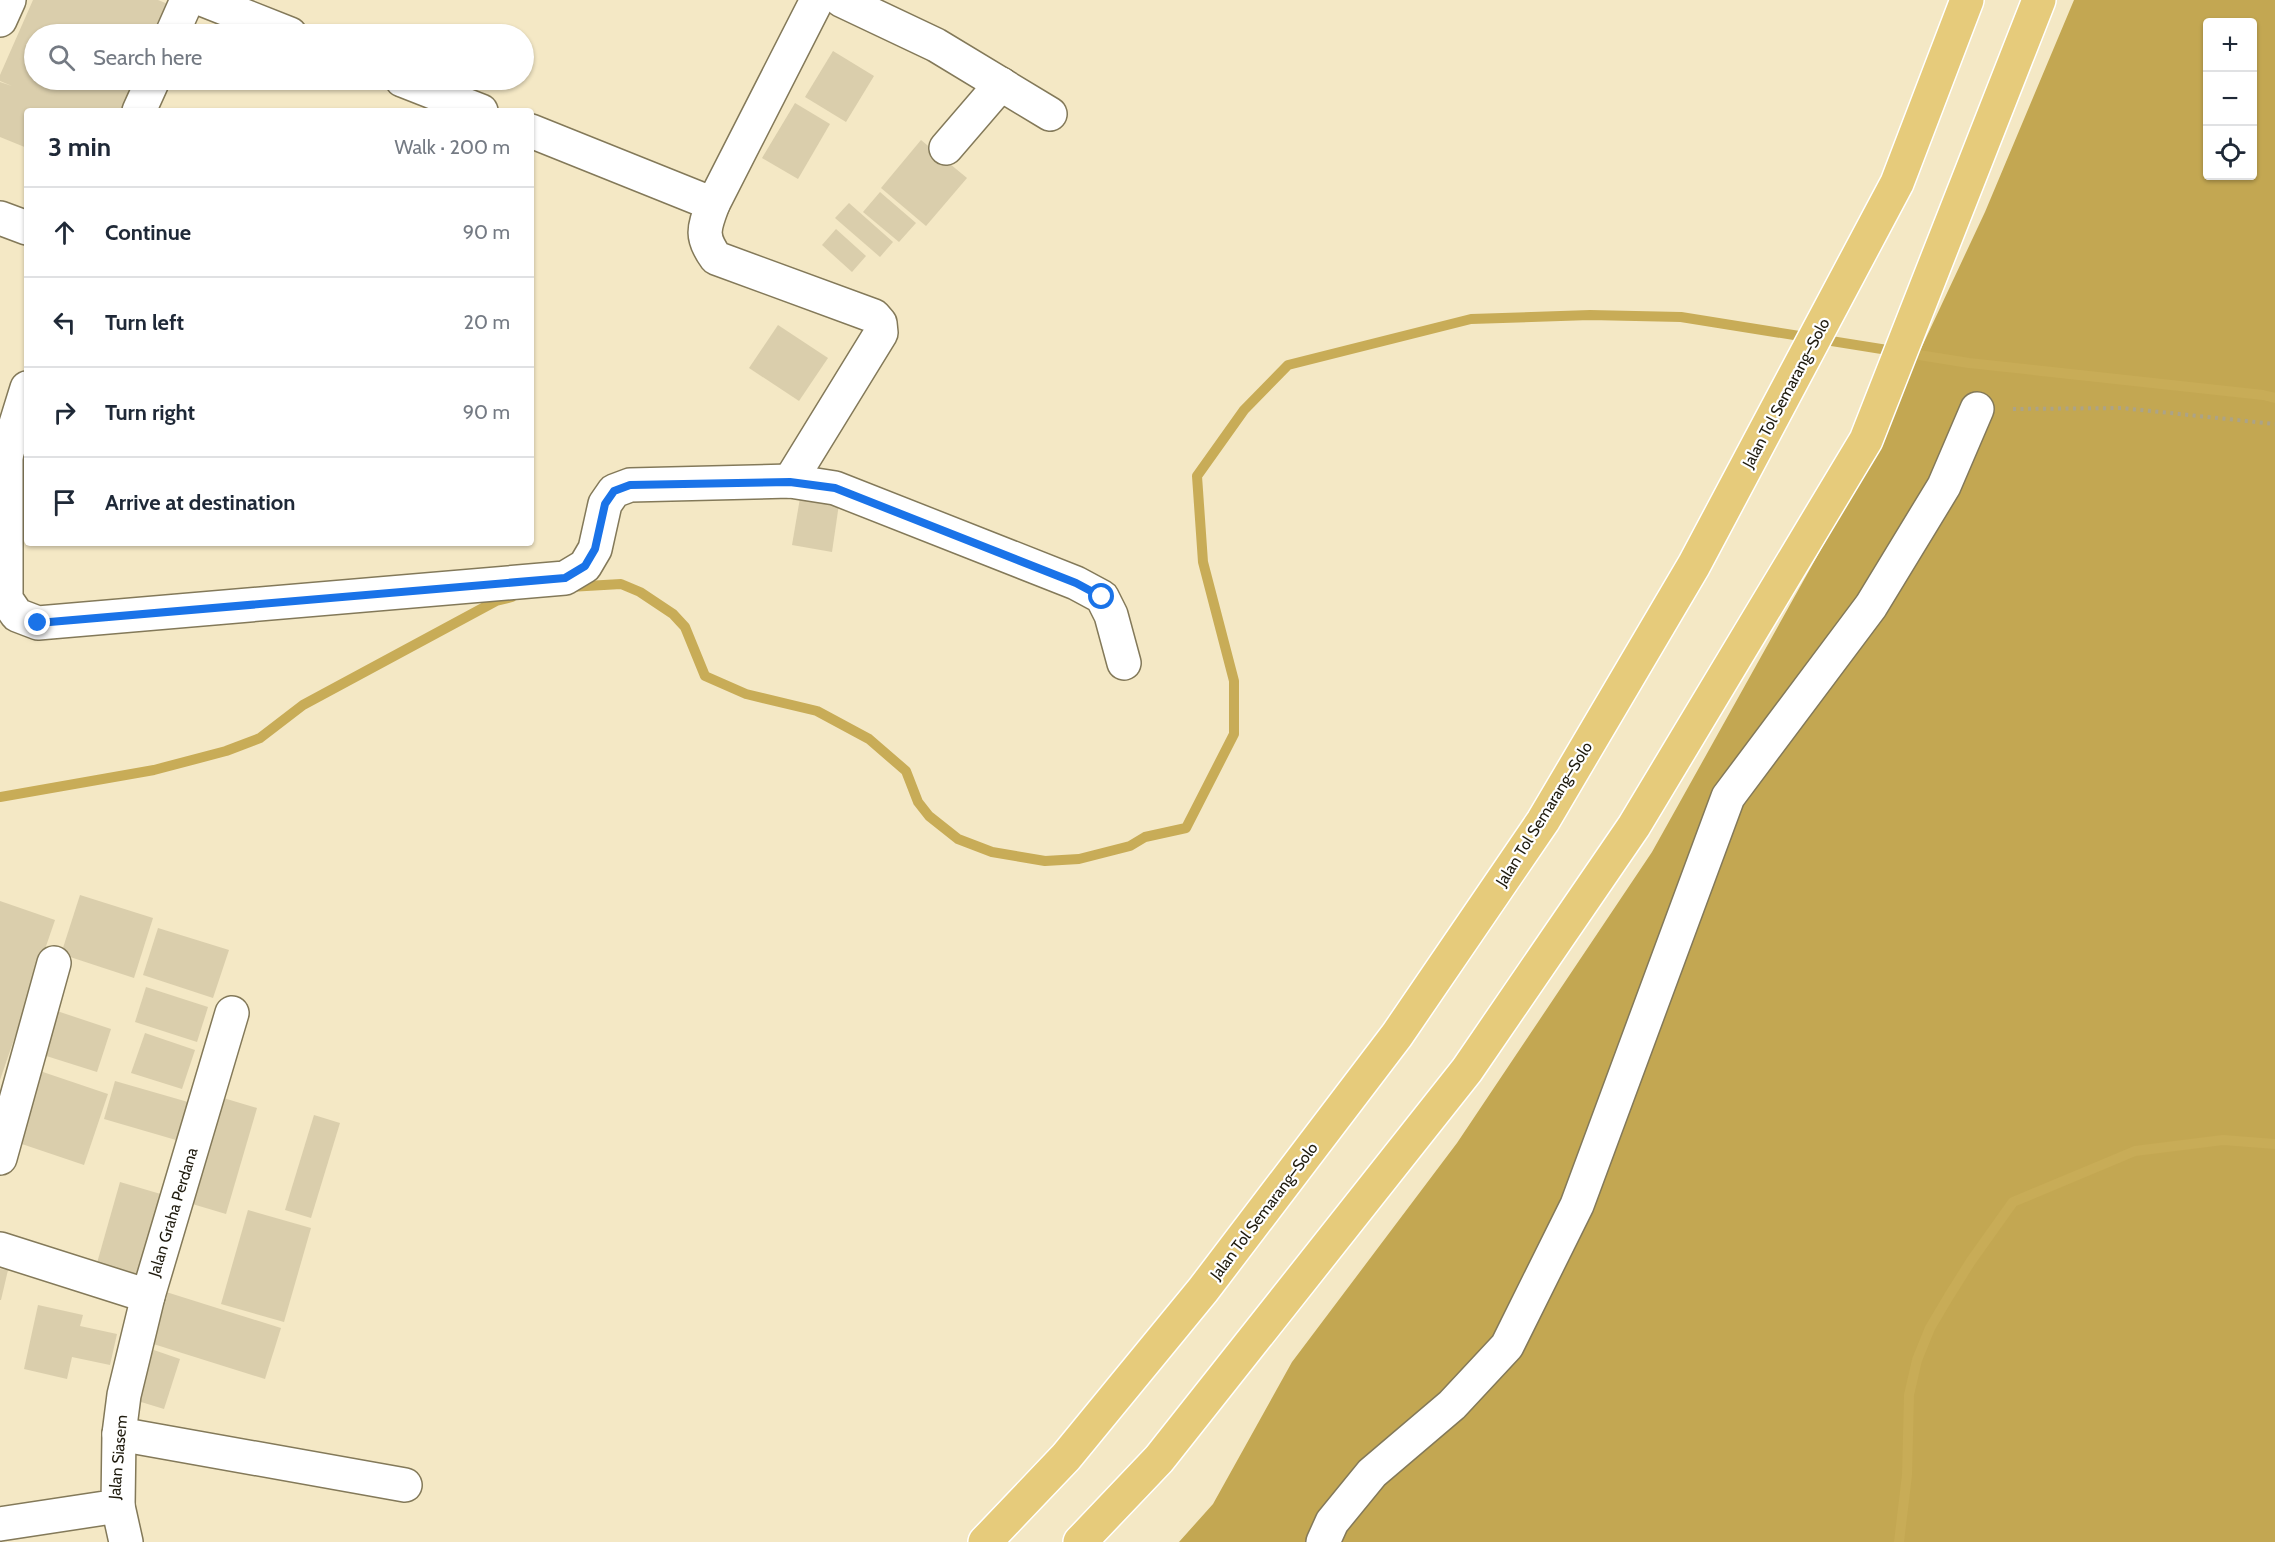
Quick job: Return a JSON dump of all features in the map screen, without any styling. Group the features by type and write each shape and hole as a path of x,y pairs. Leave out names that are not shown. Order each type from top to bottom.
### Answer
{"highway":[{"name":"Jalan Tol Semarang–Solo","path":"985,1542 1066,1456 1203,1290 1397,1035 1543,821 1694,565 1898,183 1968,0"},
{"path":"1080,1542 1159,1459 1467,1070 1627,836 1866,441 2039,0"}],"street":[{"path":"0,20 9,0"},
{"path":"177,24 188,0"},
{"path":"204,0 265,24"},
{"path":"790,482 881,333 880,323 874,316 716,258 705,243 705,224 817,0"},
{"path":"841,0 936,45 1050,114"},
{"path":"946,148 1001,84"},
{"path":"141,108 149,90"},
{"path":"427,90 473,108"},
{"path":"534,132 713,204"},
{"path":"0,218 24,227"},
{"path":"24,397 3,459 6,599 18,615 38,623 565,578 585,566 595,549 605,504 614,491 630,485 790,482 835,488 1102,597 1111,615 1124,663"},
{"path":"1323,1542 1332,1522 1372,1473 1452,1405 1507,1346 1577,1205 1728,797 1871,606 1944,486 1977,410"},
{"path":"0,1158 54,963"},
{"name":"Jalan Graha Perdana","path":"0,1249 148,1296 232,1013"},
{"name":"Jalan Siasem","path":"0,1524 118,1506 119,1434 124,1395 148,1296"},
{"path":"119,1434 405,1485"},
{"path":"118,1506 126,1542"}],"path":[{"path":"1977,410 2122,408 2275,424"}],"shaded area":[{"path":"2074,0 2275,0 2275,1542 1179,1542 1213,1504 1292,1362 1457,1143 1652,852 1858,483 1985,212"}],"building":[{"path":"33,0 158,0 168,4 159,24 24,24 24,90 130,90 122,108 24,108 24,147 0,137 0,82 12,86 0,81 0,75"},
{"path":"833,51 874,76 846,122 805,97"},
{"path":"795,103 830,124 798,179 762,158"},
{"path":"921,140 967,178 926,226 881,188"},
{"path":"880,192 916,223 899,242 863,212"},
{"path":"849,203 893,242 880,257 835,218"},
{"path":"836,229 866,256 852,272 822,245"},
{"path":"778,325 828,358 799,401 749,368"},
{"path":"800,498 839,504 832,552 792,545"},
{"path":"80,895 153,918 134,978 61,954"},
{"path":"0,901 55,920 0,1080"},
{"path":"158,928 229,950 213,998 143,975"},
{"path":"146,987 208,1007 197,1042 135,1022"},
{"path":"54,1010 111,1029 97,1072 40,1054"},
{"path":"145,1033 195,1050 182,1089 131,1073"},
{"path":"37,1070 108,1094 84,1165 13,1141"},
{"path":"115,1081 188,1102 176,1140 104,1119"},
{"path":"220,1097 257,1108 226,1214 189,1203"},
{"path":"314,1115 340,1123 311,1218 285,1210"},
{"path":"120,1182 164,1195 140,1276 97,1263"},
{"path":"248,1210 311,1228 284,1322 221,1304"},
{"path":"0,1269 8,1270 1,1300 0,1300"},
{"path":"163,1291 281,1328 265,1379 147,1342"},
{"path":"38,1305 83,1315 80,1326 117,1334 110,1365 72,1357 67,1379 24,1369"},
{"path":"145,1347 180,1359 164,1409 128,1398"}],"waterway":[{"path":"569,587 621,584 640,592 673,614 685,627 705,676 746,694 817,711 869,739 906,771 918,802 929,816 958,839 992,852 1045,861 1079,859 1130,846 1145,837 1186,828 1234,734 1234,681 1203,562 1197,476 1244,410 1288,365 1471,319 1590,315 1681,317 1969,363 2275,398"},
{"path":"0,797 154,770 226,751 260,738 303,705 496,601 512,597"},
{"path":"1899,1542 1907,1475 1909,1395 1917,1360 1930,1328 1949,1296 2013,1202 2135,1151 2223,1140 2275,1144"}],"route":[{"path":"38,623 565,578 585,566 595,549 605,504 614,491 630,485 790,482 835,488 1076,583 1102,597"}]}
